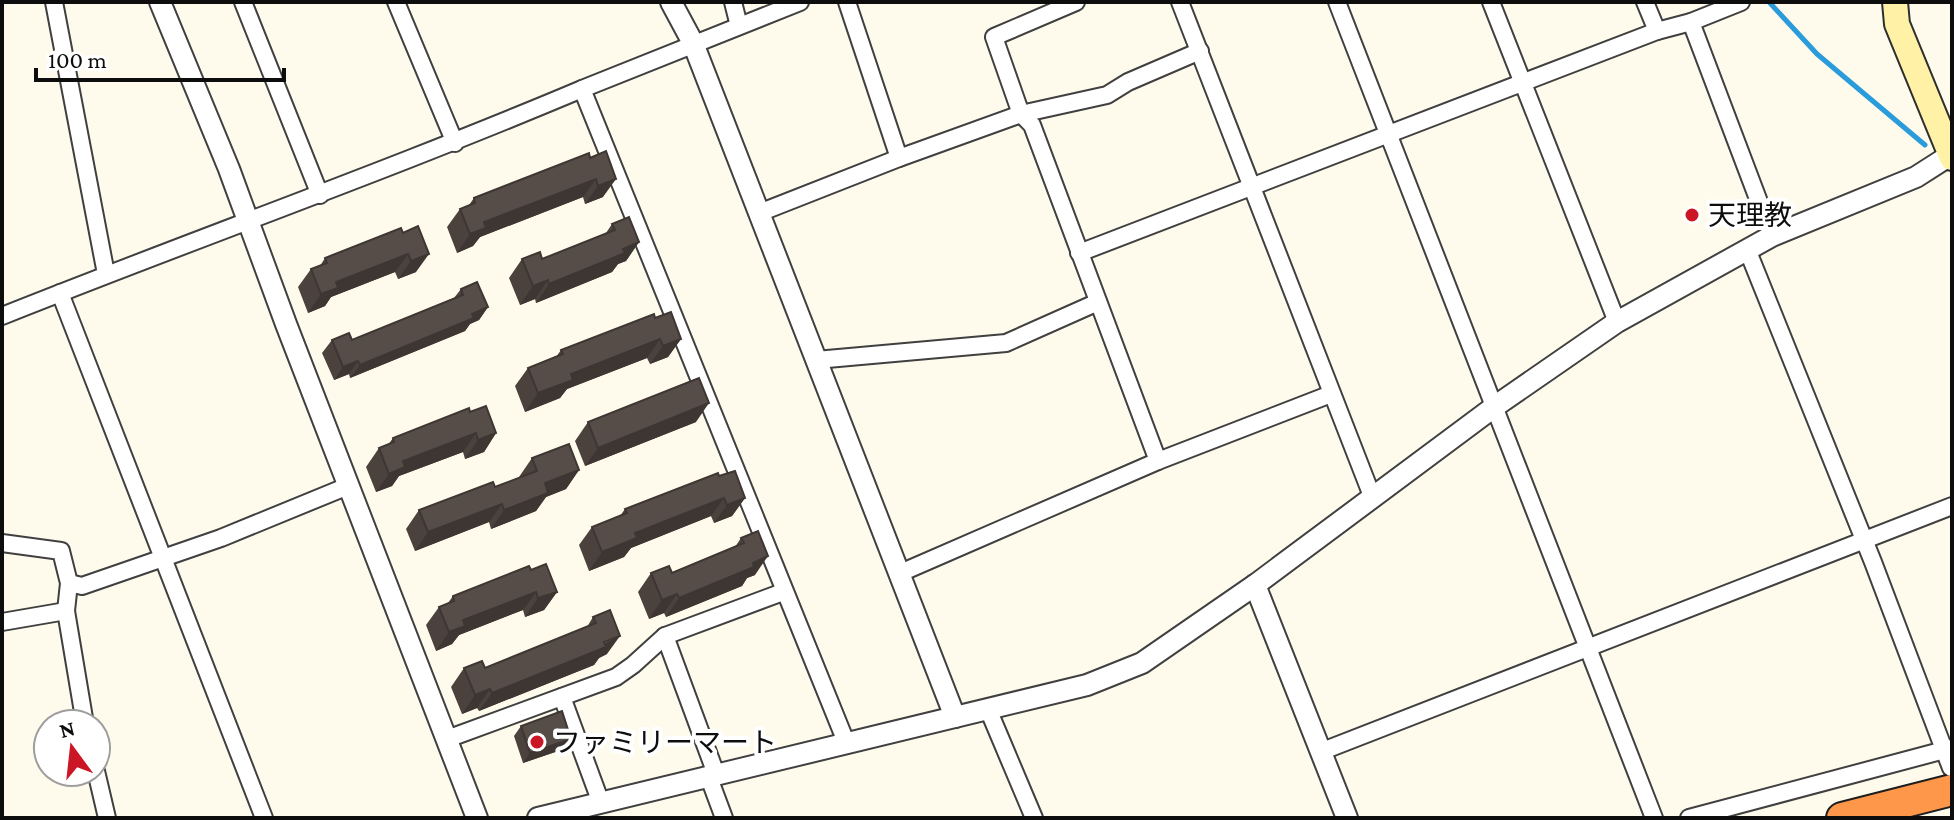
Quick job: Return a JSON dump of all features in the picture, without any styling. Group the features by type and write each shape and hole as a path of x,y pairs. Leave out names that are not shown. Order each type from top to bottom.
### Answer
{"highway":[{"path":"1842,818 1951,779"}],"main road":[{"path":"1895,2 1897,24 1951,156"}],"street":[{"path":"54,2 106,274"},
{"path":"160,2 247,219 477,818"},
{"path":"243,2 320,195"},
{"path":"396,2 455,143"},
{"path":"671,2 693,43 955,717"},
{"path":"733,2 739,26"},
{"path":"2,316 247,219 320,195 455,143 693,43 800,2"},
{"path":"847,2 899,158"},
{"path":"1076,2 994,37 1021,114 1032,125 1158,461"},
{"path":"1180,2 1372,496"},
{"path":"1337,2 1444,283 1590,647 1652,817"},
{"path":"1491,2 1617,322"},
{"path":"1645,2 1657,31"},
{"path":"1079,253 1657,31 1691,22 1741,2"},
{"path":"1691,22 1772,236"},
{"path":"759,213 1021,114 1107,95 1128,82 1200,51"},
{"path":"582,89 846,742"},
{"path":"538,818 1087,685 1142,663 1255,585 1494,407 1617,322 1772,236 1916,177 1951,156"},
{"path":"1747,249 1948,749 1951,779"},
{"path":"60,293 264,818"},
{"path":"816,360 1006,343 1098,302"},
{"path":"898,574 1158,461 1331,394"},
{"path":"69,583 82,586 221,538 348,486"},
{"path":"1320,752 1952,506"},
{"path":"2,543 61,551 69,583 66,611 82,708"},
{"path":"1255,585 1347,818"},
{"path":"447,739 616,677 665,636 783,592"},
{"path":"2,622 66,611"},
{"path":"665,636 724,818"},
{"path":"562,697 601,803"},
{"path":"988,709 1034,818"},
{"path":"1689,818 1948,749"},
{"path":"100,788 107,818"}],"building":[{"path":"606,151 616,179 598,186 596,179 484,222 486,228 470,234 460,209 475,203 474,198 589,153 590,158"},
{"path":"629,217 639,242 623,249 625,253 549,284 548,280 533,286 522,259 540,252 542,259 615,230 612,224"},
{"path":"418,226 429,254 411,261 408,254 336,282 338,288 321,294 311,269 327,263 325,258 401,228 403,233"},
{"path":"477,282 488,307 472,314 474,318 360,365 358,361 343,367 332,340 349,333 352,340 463,295 461,289"},
{"path":"671,312 681,339 663,346 660,339 571,374 573,380 538,393 528,368 563,354 561,350 654,314 655,318"},
{"path":"699,378 709,403 598,448 588,422"},
{"path":"486,406 496,433 478,440 476,433 403,461 405,467 389,474 379,448 394,442 393,438 469,408 470,412"},
{"path":"569,444 579,470 545,483 548,493 504,510 502,504 428,532 419,510 493,482 495,487 537,471 532,458"},
{"path":"735,471 745,498 727,505 724,498 635,533 637,538 602,552 592,527 627,513 625,509 718,473 719,476"},
{"path":"758,531 768,556 753,563 754,567 679,598 677,594 662,600 651,573 669,566 672,573 744,543 741,538"},
{"path":"546,564 557,592 538,598 536,592 463,620 465,626 449,632 439,607 454,601 453,596 529,566 531,570"},
{"path":"610,610 620,636 604,642 606,647 492,693 490,689 475,695 464,668 482,661 485,668 596,623 593,617"},
{"path":"562,711 571,739 530,753 521,726"}],"waterway":[{"path":"1769,2 1817,54 1925,145"}],"place":[{"name":"天理教","path":"1692,215"},
{"name":"ファミリーマート","path":"537,742"}]}
